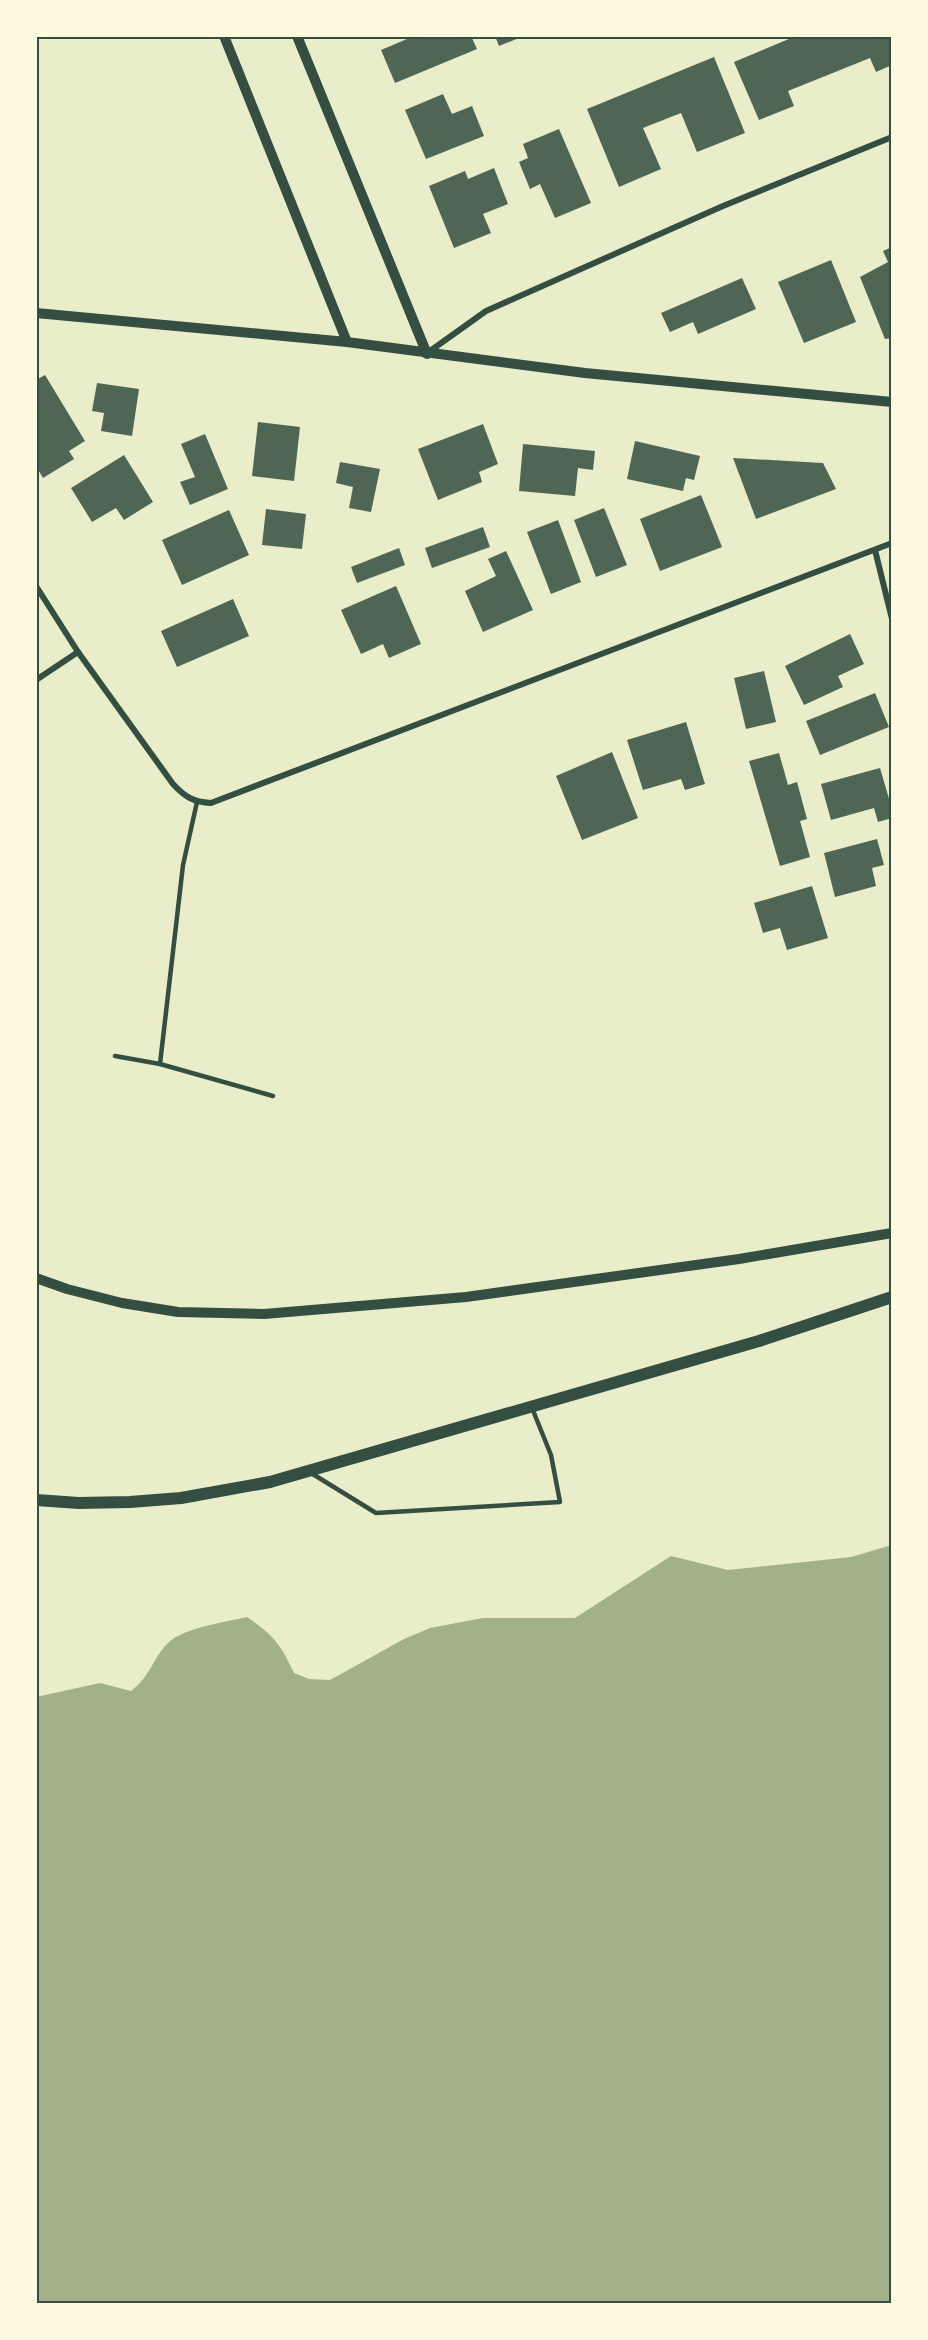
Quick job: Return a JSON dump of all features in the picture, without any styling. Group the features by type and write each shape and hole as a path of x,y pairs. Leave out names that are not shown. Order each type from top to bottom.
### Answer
{"main road":[{"path":"36,1500 130,1502 181,1498 231,1490 308,1471 759,1341 892,1297"}],"street":[{"path":"224,36 347,342"},
{"path":"297,36 428,354"},
{"path":"428,354 486,310 723,206 892,137"},
{"path":"36,314 347,342 585,373 892,402"},
{"path":"36,586 78,652 173,784 184,797 197,802 211,803 892,543"},
{"path":"875,550 892,619"},
{"path":"36,680 78,652"},
{"path":"36,1278 67,1289 178,1312 264,1314 466,1297 740,1259 892,1233"}],"lane":[{"path":"160,1064 183,865 197,802"},
{"path":"115,1056 160,1064 273,1096"},
{"path":"308,1471 376,1513 561,1502 551,1455 532,1406"}],"shaded area":[{"path":"892,1545 892,2304 36,2304 36,1697 100,1683 131,1691 143,1680 163,1649 175,1638 205,1626 247,1617 275,1641 294,1673 309,1679 330,1680 404,1639 430,1628 483,1618 575,1618 671,1556 728,1570 851,1557"}],"building":[{"path":"414,36 471,36 477,49 395,83 381,50"},
{"path":"495,36 524,36 499,46"},
{"path":"796,36 892,36 892,65 876,72 870,58 788,91 794,106 759,120 734,62"},
{"path":"714,57 745,133 697,152 681,113 643,128 661,169 619,187 587,109"},
{"path":"443,94 452,114 472,106 484,136 426,159 405,110"},
{"path":"559,129 591,203 555,218 540,184 530,189 519,162 528,158 523,144"},
{"path":"494,168 508,204 483,214 491,233 454,248 429,186 465,171 468,179"},
{"path":"892,247 892,338 885,339 860,277 888,262 883,251"},
{"path":"831,260 856,322 804,343 778,282"},
{"path":"742,278 756,309 698,334 693,322 670,332 661,313"},
{"path":"45,375 85,441 69,451 74,459 43,478 36,466 36,380"},
{"path":"97,383 139,389 132,436 101,431 104,413 92,411"},
{"path":"258,422 300,427 294,481 252,476"},
{"path":"483,424 498,464 479,472 482,482 438,500 418,449"},
{"path":"205,434 228,489 190,505 180,482 195,477 181,444"},
{"path":"635,441 700,456 694,480 686,478 683,491 627,479"},
{"path":"523,444 595,451 593,470 578,468 575,496 519,491"},
{"path":"124,455 153,502 124,520 116,508 92,522 71,488"},
{"path":"733,458 823,463 836,489 756,519"},
{"path":"340,462 380,469 371,512 349,508 353,487 336,483"},
{"path":"701,495 722,547 660,571 640,519"},
{"path":"604,508 627,565 596,577 574,520"},
{"path":"266,509 306,514 302,549 262,545"},
{"path":"229,510 249,555 182,585 162,540"},
{"path":"558,520 581,582 551,594 527,532"},
{"path":"483,527 490,547 432,568 425,548"},
{"path":"399,548 405,565 357,583 351,567"},
{"path":"506,551 533,610 483,632 465,591 496,576 488,559"},
{"path":"396,586 421,644 389,658 383,644 361,654 341,610"},
{"path":"233,599 249,636 177,667 161,631"},
{"path":"850,634 864,664 838,676 843,687 804,705 785,666"},
{"path":"764,671 776,722 746,729 734,678"},
{"path":"875,693 889,727 820,755 806,721"},
{"path":"686,722 705,784 685,790 681,779 643,790 627,740"},
{"path":"612,752 638,818 582,840 556,776"},
{"path":"779,753 788,785 797,782 807,819 800,821 810,857 780,866 749,761"},
{"path":"880,768 892,809 892,818 878,822 874,808 831,820 821,784"},
{"path":"877,839 884,865 872,868 876,886 835,897 824,853"},
{"path":"812,886 828,938 787,950 780,928 763,933 754,903"}]}
